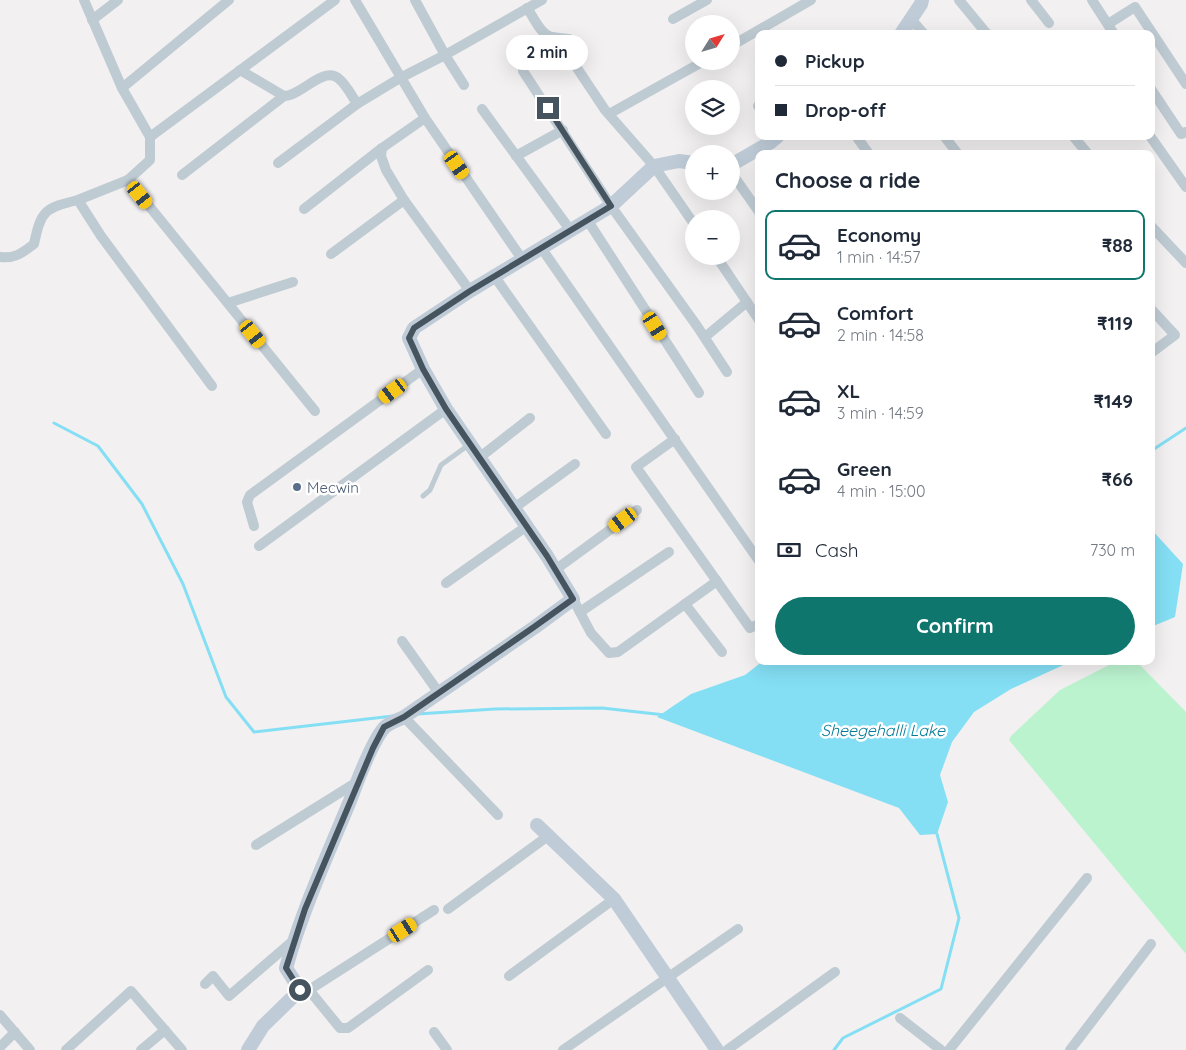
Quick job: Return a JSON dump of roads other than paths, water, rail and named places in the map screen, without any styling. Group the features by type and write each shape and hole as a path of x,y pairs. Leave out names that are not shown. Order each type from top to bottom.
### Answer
{"street":[{"path":"0,257 10,258 21,254 34,244 38,222 44,213 57,205 78,200 128,180 150,160 150,138 122,88 84,0"},
{"path":"92,20 118,0"},
{"path":"122,88 229,0"},
{"path":"150,138 335,0"},
{"path":"355,0 425,118 522,259"},
{"path":"415,0 464,85"},
{"path":"278,163 358,104 400,78 445,55 542,0"},
{"path":"673,20 707,0"},
{"path":"759,30 811,0"},
{"path":"959,0 984,30"},
{"path":"1032,0 1049,23"},
{"path":"1092,0 1110,30"},
{"path":"904,30 924,1"},
{"path":"1112,30 1135,7 1150,30"},
{"path":"527,8 544,33 550,37 557,36 569,39 574,62 609,114 654,166 685,211"},
{"path":"911,19 921,30"},
{"path":"740,41 755,32"},
{"path":"1155,37 1186,84"},
{"path":"240,70 284,96 291,96 324,75 332,75 338,78 358,104"},
{"path":"523,70 611,206 727,372"},
{"path":"609,114 688,70"},
{"path":"1155,95 1181,134 1186,132"},
{"path":"182,175 284,96"},
{"path":"482,109 571,231"},
{"path":"304,209 382,148 425,118"},
{"path":"516,156 563,130"},
{"path":"756,150 773,140"},
{"path":"947,140 955,150"},
{"path":"1076,140 1085,150"},
{"path":"1153,140 1186,187"},
{"path":"382,148 381,156 386,170 404,200 470,291"},
{"path":"740,159 755,151"},
{"path":"685,162 679,161 654,166 611,206 470,291 414,328 409,338 423,369 446,409 527,526 573,599 591,633 609,653 618,652 717,581"},
{"path":"128,180 315,411"},
{"path":"740,185 755,206"},
{"path":"78,200 101,236 212,386"},
{"path":"331,254 404,200"},
{"path":"588,221 699,393"},
{"path":"1155,230 1186,263"},
{"path":"542,249 755,555"},
{"path":"722,265 755,314"},
{"path":"495,277 606,434"},
{"path":"228,303 293,282"},
{"path":"704,337 747,302"},
{"path":"1155,313 1175,335 1155,350"},
{"path":"254,526 248,502 250,496 423,369"},
{"path":"259,546 446,409"},
{"path":"479,458 530,418"},
{"path":"675,439 636,467 750,628 755,626"},
{"path":"514,508 575,464"},
{"path":"555,570 637,510"},
{"path":"446,583 527,526"},
{"path":"580,612 669,552"},
{"path":"428,970 348,1028 340,1028 286,968 294,940 357,782 384,727 404,717 573,599"},
{"path":"685,604 722,652"},
{"path":"402,641 439,693"},
{"path":"404,717 498,815"},
{"path":"256,845 357,782"},
{"path":"537,825 614,899 717,1050"},
{"path":"448,909 548,836"},
{"path":"949,1050 1087,878"},
{"path":"509,976 614,899"},
{"path":"248,1050 263,1026 304,990 434,910"},
{"path":"563,1050 738,929"},
{"path":"205,984 213,976 229,996 294,940"},
{"path":"1070,1050 1151,944"},
{"path":"726,1050 835,972"},
{"path":"66,1050 131,991 182,1050"},
{"path":"0,1015 30,1050"},
{"path":"900,1018 941,1050"},
{"path":"141,1050 165,1030"},
{"path":"0,1047 15,1032"},
{"path":"434,1032 447,1050"}],"lane":[{"path":"423,496 430,490 441,465 470,444"}],"water":[{"path":"1155,533 1183,564 1175,617 1155,625"},
{"name":"Sheegehalli Lake","path":"758,665 1063,665 1011,689 974,712 952,742 940,775 948,802 937,834 920,835 899,808 657,717 691,694 745,675"}],"waterway":[{"path":"54,423 98,446 142,504 183,584 226,697 254,732 393,716"},
{"path":"1155,448 1186,428"},
{"path":"417,714 495,709 602,708 665,715"},
{"path":"834,1050 843,1038 941,989 959,918 937,834"}],"place":[{"name":"Mecwin","path":"297,487"}]}
